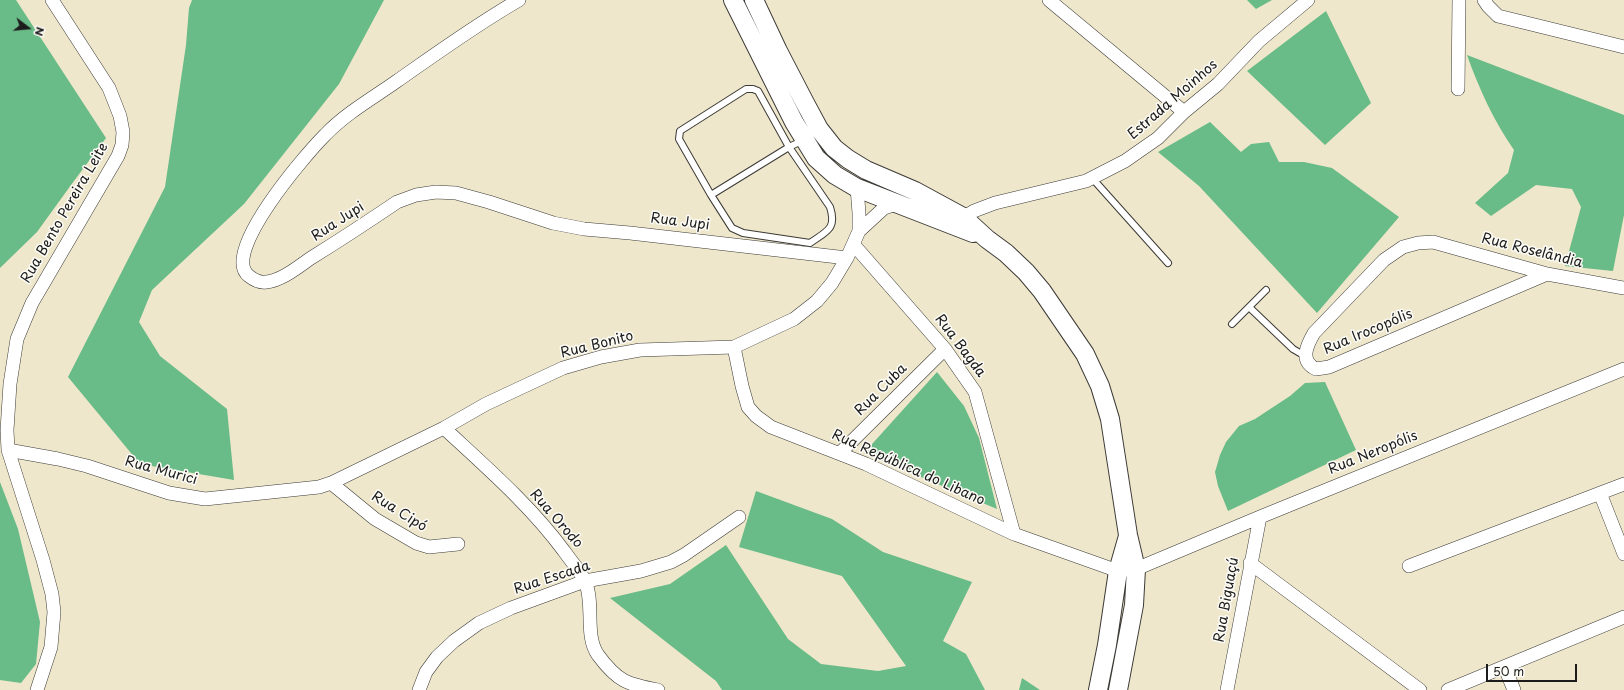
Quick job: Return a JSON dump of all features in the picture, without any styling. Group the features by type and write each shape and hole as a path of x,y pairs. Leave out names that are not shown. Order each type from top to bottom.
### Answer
{"main road":[{"path":"733,0 797,143 835,174 857,188 896,204 957,220"},
{"path":"754,0 778,51 819,129 834,148 866,170 914,191 1006,253 1042,290 1085,354 1097,380 1110,419 1128,535 1136,569 1134,605 1118,690"},
{"path":"1098,690 1107,645 1118,571 1128,535"}],"street":[{"name":"Rua Bento Pereira Leite","path":"37,690 51,647 54,612 52,594 8,450 5,382 17,338 32,303 118,156 122,144 123,132 120,116 109,88 52,0"},
{"name":"Rua Jupi","path":"518,0 411,71 347,116 326,133 283,183 260,219 247,243 242,263 244,271 247,275 259,282 275,280 307,261 397,202 436,192 456,193 553,223 584,229 847,258"},
{"path":"1049,0 1184,112"},
{"name":"Estrada Moinhos","path":"957,220 974,211 995,203 1086,181 1125,161 1152,142 1184,112 1218,84 1259,41 1308,0"},
{"path":"1458,89 1459,0"},
{"path":"1484,0 1498,16 1624,47"},
{"path":"857,188 859,230"},
{"path":"859,230 884,208 896,204"},
{"name":"Rua Bonito","path":"331,483 444,428 486,404 563,368 601,357 640,350 734,347 794,319 817,301 827,289 847,258 859,230"},
{"name":"Rua Roselândia","path":"1434,242 1547,274 1624,288"},
{"name":"Rua Irocopólis","path":"1434,242 1418,243 1403,247 1384,260 1314,333 1307,345 1305,356 1309,364 1316,369 1329,366 1547,274"},
{"name":"Rua Bagda","path":"854,244 945,349 975,392 1014,534"},
{"name":"Rua República do Libano","path":"734,347 748,407 756,416 771,427 840,453 1014,534 1118,571"},
{"name":"Rua Cuba","path":"840,453 945,349"},
{"name":"Rua Neropólis","path":"1118,571 1136,569 1624,369"},
{"name":"Rua Orodo","path":"444,428 496,476 550,533 585,581 590,600 592,643 597,654 620,679 632,685 658,690"},
{"name":"Rua Murici","path":"8,450 87,466 169,493 205,499 319,487 331,483"},
{"name":"Rua Cipó","path":"331,483 375,519 416,543 429,547 458,544"},
{"path":"1409,566 1624,484"},
{"path":"1600,493 1624,554"},
{"name":"Rua Escada","path":"418,690 426,672 437,657 454,641 479,623 512,608 585,581 640,571 671,562 684,555 739,517"},
{"name":"Rua Biguaçú","path":"1227,690 1250,562 1260,517"},
{"path":"1250,562 1420,690"},
{"path":"1448,690 1505,668 1624,617"},
{"path":"1505,668 1514,690"}],"lane":[{"path":"746,89 753,89 758,91 797,143 830,207 834,218 831,228 810,244 738,232 732,228 679,139 680,131 746,89"},
{"path":"711,195 797,143"},
{"path":"1092,178 1168,263"},
{"path":"1232,324 1266,290"},
{"path":"1249,307 1293,349 1305,356"}],"green space":[{"path":"0,0 16,0 106,138 37,232 0,268"},
{"path":"192,0 384,0 339,84 244,204 152,290 139,322 160,356 227,409 234,480 140,464 68,377 165,187 186,45 189,8"},
{"path":"1247,0 1272,0 1256,9"},
{"path":"1326,11 1371,103 1325,145 1247,71"},
{"path":"1467,55 1624,115 1624,215 1613,271 1565,266 1581,207 1572,189 1536,185 1491,216 1475,203 1508,173 1514,150 1500,128 1488,104"},
{"path":"1210,122 1241,152 1251,144 1269,142 1279,162 1304,162 1332,168 1399,217 1317,313 1199,186 1158,152"},
{"path":"937,372 964,406 979,438 997,509 864,453"},
{"path":"1325,382 1356,450 1228,511 1218,486 1215,472 1226,442 1239,426 1255,419 1290,396 1305,383"},
{"path":"0,482 18,529 40,622 36,664 21,683 0,680"},
{"path":"756,491 832,519 883,552 972,582 943,641 966,654 985,690 722,690 716,681 610,598 670,584 726,545 788,639 821,664 878,671 906,666 842,576 739,547"},
{"path":"1022,678 1040,690 1019,690"}]}
